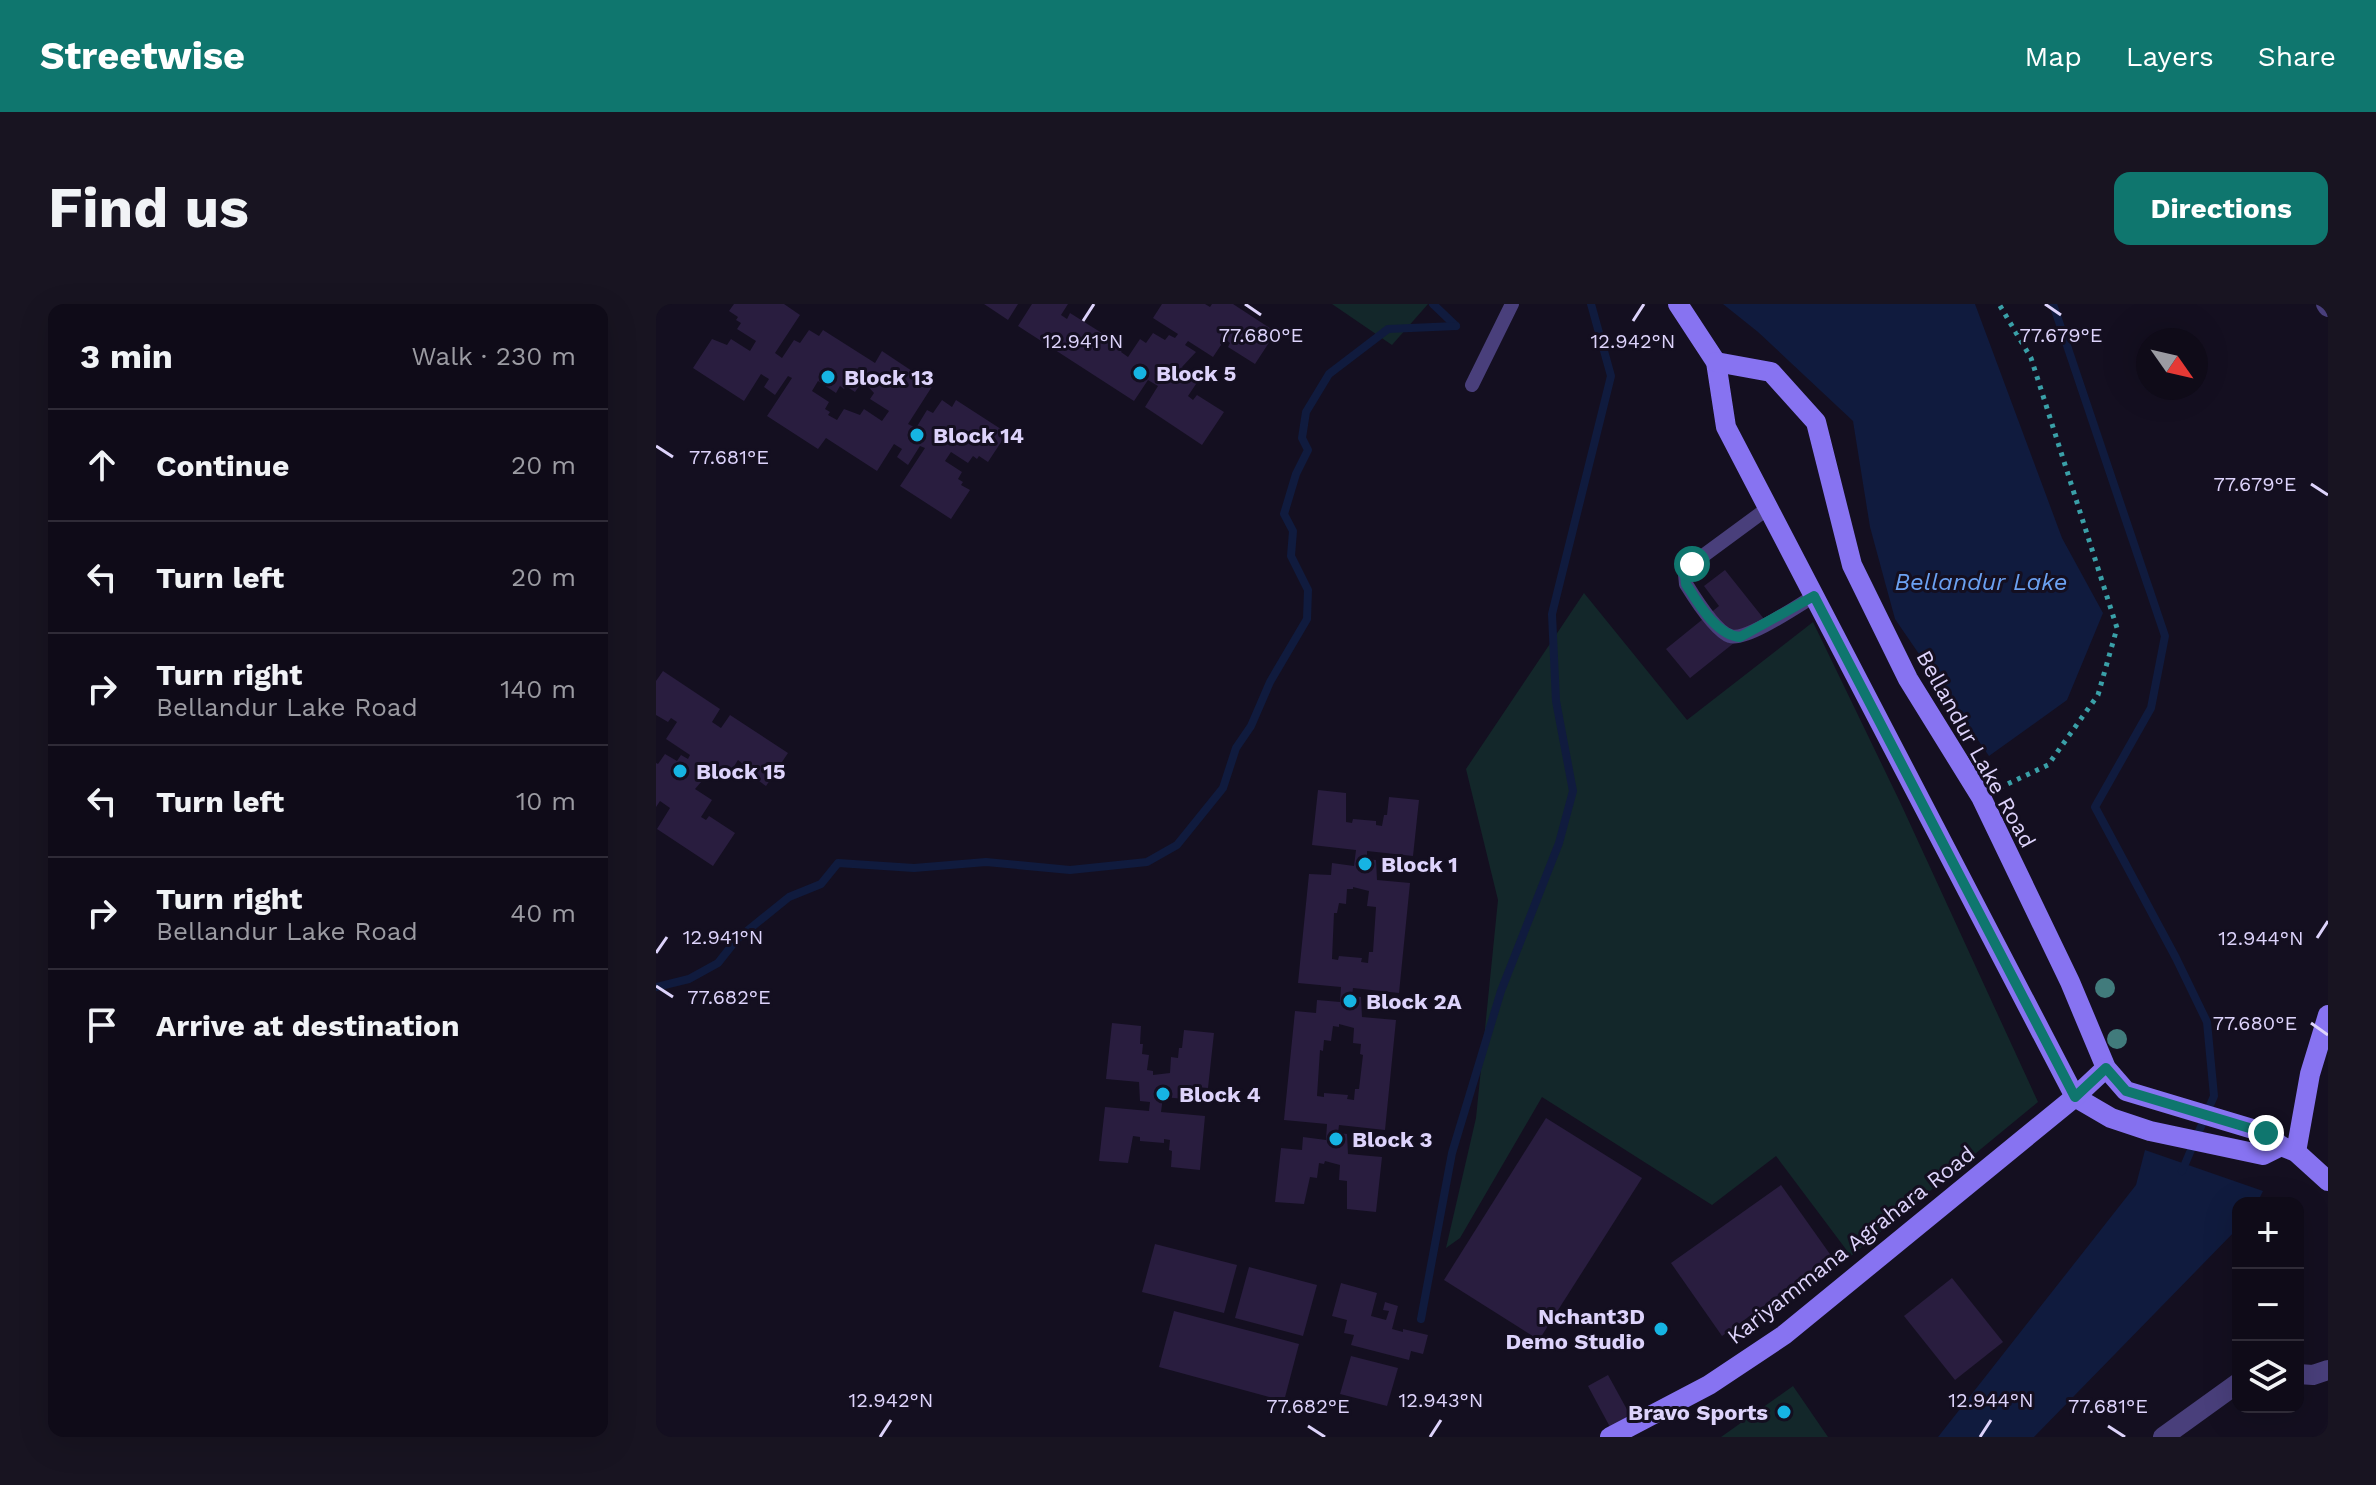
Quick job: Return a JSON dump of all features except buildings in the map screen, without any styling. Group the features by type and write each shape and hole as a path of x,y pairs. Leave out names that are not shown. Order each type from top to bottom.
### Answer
{"street":[{"path":"1678,304 1716,362 1726,427 2075,1097 2111,1118 2150,1131 2277,1147 2326,1177"},
{"name":"Bellandur Lake Road","path":"1716,362 1771,372 1816,422 1852,565 1908,679 1981,797 2070,982 2106,1068 2126,1091 2277,1147"},
{"path":"2277,1147 2310,1074 2328,1015"},
{"name":"Kariyammana Agrahara Road","path":"1610,1437 1709,1385 1784,1335 2075,1097 2106,1068"},
{"path":"2304,1374 2328,1370"},
{"path":"2163,1437 2232,1387"}],"lane":[{"path":"1472,385 1512,304"},
{"path":"1768,508 1692,564 1685,574 1686,584 1720,629 1731,636 1740,637 1814,596"}],"path":[{"path":"1981,797 2048,765 2098,695 2117,628 2031,358 1999,304"}],"green space":[{"path":"1332,304 1428,304 1392,345"},
{"path":"1584,593 1687,720 1813,622 2038,1102 1851,1256 1776,1156 1712,1205 1542,1097 1460,1238 1446,1248 1476,1118 1498,900 1466,769"},
{"name":"Bravo Sports","path":"1793,1386 1828,1437 1721,1437"}],"water":[{"name":"Bellandur Lake","path":"1723,304 1975,304 2062,538 2103,613 2067,700 1989,756 1895,619 1870,527 1853,421 1758,332"},
{"path":"2145,1150 2263,1191 2260,1197 2232,1197 2232,1234 2034,1437 1938,1437 2136,1185"}],"waterway":[{"path":"1433,304 1456,326"},
{"path":"1421,1319 1452,1153 1501,991 1559,843 1573,791 1556,701 1552,614 1611,376 1591,304"},
{"path":"2053,304 2165,636 2151,708 2095,807 2207,1022 2214,1096 2182,1171"},
{"path":"656,987 689,979 718,963 737,939 789,897 821,884 838,863 914,868 986,862 1070,870 1147,862 1177,845 1223,788 1236,748 1251,726 1270,682 1307,619 1308,590 1291,556 1293,531 1284,514 1296,474 1308,450 1302,438 1306,412 1329,374 1388,329 1456,326"}],"place":[{"name":"Block 5","path":"1140,373"},
{"name":"Block 13","path":"828,377"},
{"name":"Block 14","path":"917,435"},
{"name":"Block 15","path":"680,771"},
{"name":"Block 1","path":"1365,864"},
{"name":"Block 2A","path":"1350,1001"},
{"name":"Block 4","path":"1163,1094"},
{"name":"Block 3","path":"1336,1139"},
{"name":"Nchant3D Demo Studio","path":"1661,1329"},
{"name":"Bravo Sports","path":"1784,1412"}],"route":[{"path":"1692,564 1685,574 1686,584 1720,629 1731,636 1740,637 1756,630 1814,596 2075,1097 2106,1068 2126,1091 2266,1133"}]}
